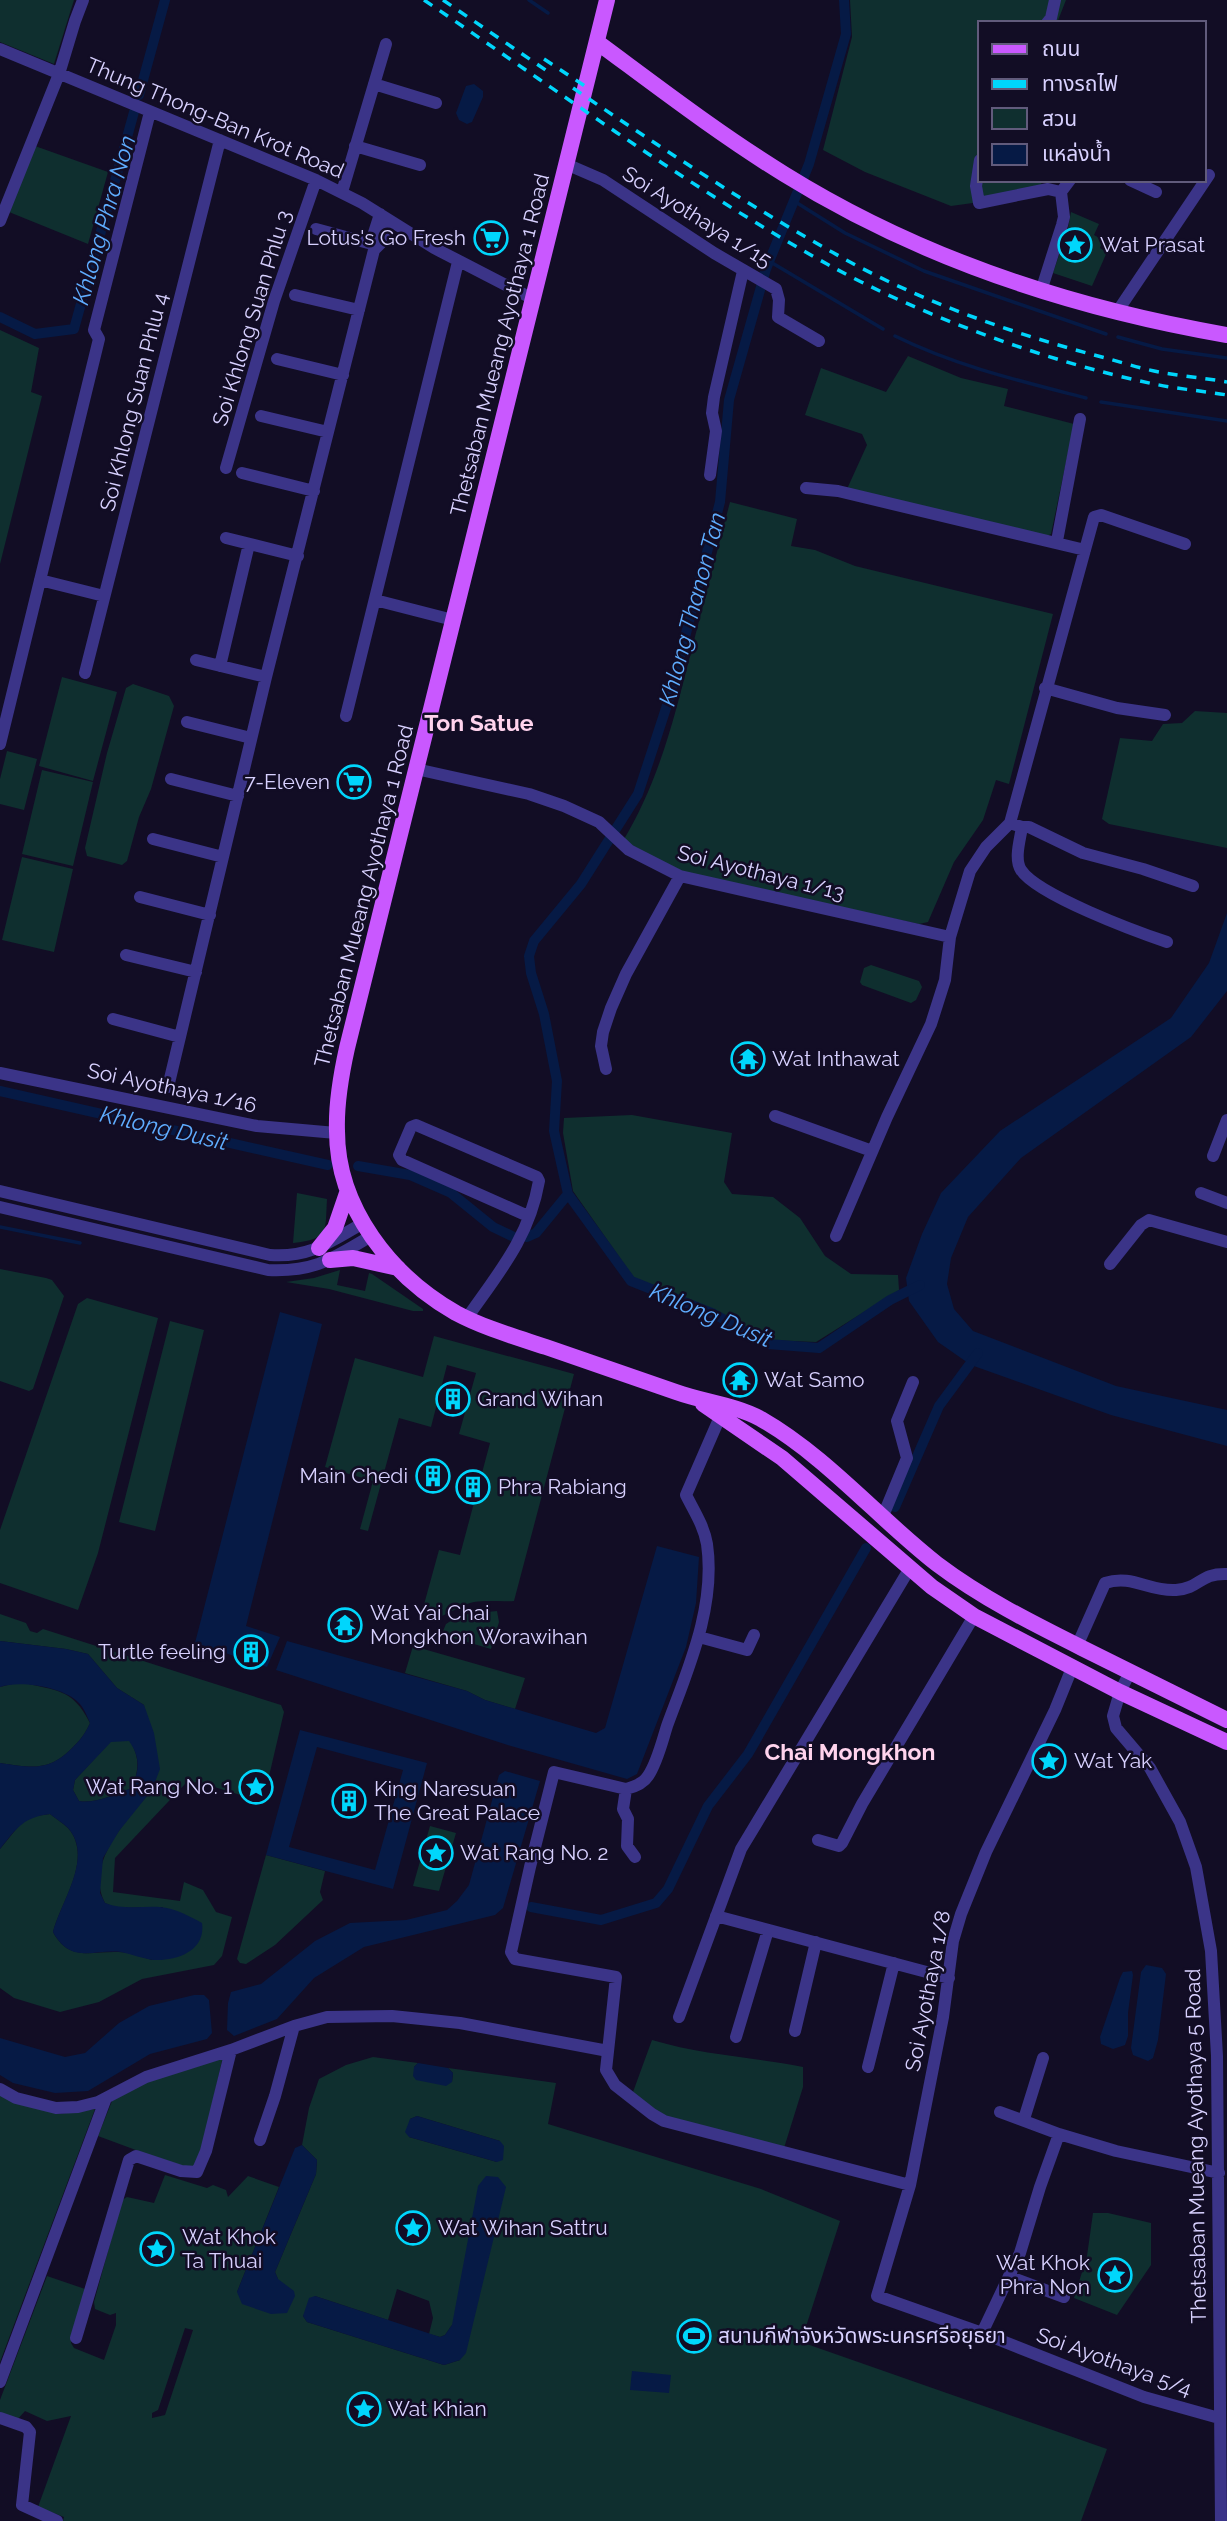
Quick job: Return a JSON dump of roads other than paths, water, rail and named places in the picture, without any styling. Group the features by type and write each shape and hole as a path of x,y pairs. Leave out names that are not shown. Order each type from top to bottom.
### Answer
{"main road":[{"name":"Thetsaban Mueang Ayothaya 1 Road","path":"607,0 347,1048 339,1094 337,1133 339,1160 347,1193 367,1230 398,1268 426,1293 467,1318 494,1329 694,1398 722,1411 793,1467 932,1587 974,1616 1120,1692 1227,1742"},
{"path":"597,42 784,174 828,200 947,257 1041,291 1174,326 1227,335"},
{"path":"347,1193 325,1254 398,1268"},
{"name":"Thetsaban Mueang Ayothaya 1 Road","path":"722,1411 750,1414 782,1433 936,1563 982,1595 1019,1617 1227,1720"}],"street":[{"path":"0,221 59,74 83,0"},
{"path":"1049,21 1055,0"},
{"path":"342,192 386,44"},
{"name":"Thung Thong-Ban Krot Road","path":"0,49 342,192 458,261 533,299"},
{"path":"374,84 436,103"},
{"path":"0,744 99,339 94,330 150,112"},
{"name":"Soi Khlong Suan Phlu 4","path":"85,673 219,140"},
{"path":"355,146 420,165"},
{"name":"Soi Ayothaya 1/15","path":"566,164 603,180 776,289 779,300 778,317 819,341"},
{"path":"978,173 978,203 1048,189 1061,192"},
{"path":"1206,179 1209,175"},
{"name":"Soi Khlong Suan Phlu 3","path":"226,468 274,301 316,180"},
{"path":"1041,291 1064,217 1061,192 1068,182"},
{"path":"1134,182 1156,192"},
{"path":"1117,312 1204,182"},
{"path":"168,1087 266,677 375,243 385,217"},
{"path":"316,229 375,243"},
{"path":"346,716 458,261"},
{"path":"710,475 716,431 712,413 714,397 748,273"},
{"path":"295,295 359,310"},
{"path":"277,359 343,375"},
{"path":"261,416 328,432"},
{"path":"1057,541 1080,419"},
{"path":"242,473 314,491"},
{"path":"806,488 838,491 1057,541 1085,550"},
{"path":"1167,942 1115,923 1041,888 1020,869 1016,825 1045,688 1094,517 1097,515 1185,544"},
{"path":"226,538 298,556"},
{"path":"220,666 249,544"},
{"path":"40,580 104,596"},
{"path":"375,600 453,620"},
{"path":"196,660 266,677"},
{"path":"1045,688 1117,708 1166,715"},
{"path":"187,722 251,738"},
{"name":"Soi Ayothaya 1/13","path":"416,769 530,794 581,813 603,826 629,850 680,876 950,937"},
{"path":"171,779 238,796"},
{"path":"836,1236 936,1011 945,980 950,937 970,871 986,848 1016,825 1029,827 1083,853 1193,886"},
{"path":"153,839 223,857"},
{"path":"606,1069 601,1046 608,1014 631,965 680,876"},
{"path":"140,897 209,915"},
{"path":"126,955 195,972"},
{"path":"113,1019 180,1037"},
{"name":"Soi Ayothaya 1/16","path":"0,1073 257,1126 337,1133"},
{"path":"775,1116 872,1151"},
{"path":"1213,1156 1227,1120"},
{"path":"467,1318 518,1246 528,1216 538,1184 537,1177 416,1125 411,1127 399,1154 402,1160 528,1216"},
{"path":"0,1191 270,1255 325,1254"},
{"path":"1201,1193 1227,1203"},
{"path":"0,1206 268,1270 293,1271 314,1267 325,1254 367,1230"},
{"path":"1110,1264 1141,1225 1149,1220 1227,1242"},
{"path":"883,1516 906,1458 897,1421 913,1382"},
{"path":"722,1411 685,1495 699,1521 707,1545 706,1603 699,1637 648,1777 636,1787 625,1789 554,1772 511,1952 515,1959 616,1978 606,2070 609,2078 652,2114 664,2121 910,2185"},
{"path":"679,2017 741,1849 910,1568"},
{"path":"1077,1646 1105,1583 1123,1579 1171,1590 1192,1588 1204,1577 1227,1574"},
{"path":"818,1840 839,1846 842,1843 862,1804 974,1616"},
{"path":"699,1637 747,1650 754,1635"},
{"name":"Soi Ayothaya 1/8","path":"877,2297 910,2185 949,1978 953,1941 970,1892 1007,1807 1055,1710 1072,1668"},
{"name":"Thetsaban Mueang Ayothaya 5 Road","path":"1130,1672 1120,1692 1113,1716 1116,1728 1150,1768 1180,1822 1192,1855 1211,1951 1222,2056 1219,2173 1223,2276 1223,2400 1219,2418 1221,2521"},
{"path":"625,1789 623,1809 628,1819 627,1846 635,1857"},
{"path":"716,1916 949,1978"},
{"path":"736,2037 768,1930"},
{"path":"795,2031 816,1942"},
{"path":"868,2067 894,1963"},
{"path":"0,2089 16,2098 56,2108 78,2107 106,2098 146,2077 327,2017 392,2016 460,2023 608,2051"},
{"path":"260,2140 294,2026"},
{"path":"76,2338 129,2160 136,2156 181,2171 197,2172 206,2151 231,2050"},
{"path":"1024,2119 1043,2058"},
{"path":"0,2382 106,2098"},
{"path":"1000,2112 1059,2134 1138,2157 1219,2173"},
{"path":"982,2333 1020,2253 1059,2134"},
{"path":"1010,2277 1064,2297"},
{"name":"Soi Ayothaya 5/4","path":"877,2297 982,2333 1144,2397 1219,2418"},
{"path":"0,2418 26,2427 30,2432 22,2505 57,2521"}],"water":[{"path":"474,84 483,91 483,97 472,122 467,124 459,120 456,113 466,86"},
{"path":"1227,913 1227,991 1191,1037 1021,1158 968,1217 951,1258 947,1284 954,1309 973,1331 1116,1386 1227,1410 1227,1446 1111,1415 971,1365 938,1342 909,1301 906,1278 941,1193 1000,1131 1171,1018 1209,963"},
{"path":"280,1312 322,1324 246,1626 280,1637 267,1667 195,1643"},
{"path":"657,1546 699,1557 696,1603 686,1647 637,1774 627,1779 511,1746 276,1670 287,1641 467,1691 485,1700 596,1733 605,1728"},
{"path":"0,1641 88,1654 117,1688 144,1705 154,1733 160,1769 152,1790 119,1831 103,1858 100,1893 105,1903 125,1907 166,1908 202,1923 202,1933 195,1947 172,1959 154,1960 121,1952 75,1952 60,1942 53,1932 77,1865 75,1840 68,1828 50,1814 27,1821 0,1849 0,1763 32,1767 49,1764 75,1745 90,1723 81,1705 72,1697 53,1689 19,1684 0,1687","holes":["129,1741 136,1753 138,1764 132,1788 98,1800 79,1801 73,1790 75,1780 111,1742"]},
{"path":"300,1730 427,1763 393,1889 266,1855","holes":["317,1747 403,1770 375,1870 289,1847"]},
{"path":"505,1771 540,1781 503,1908 495,1915 364,1947 314,1978 277,2019 234,2036 227,2030 231,1992 261,1984 315,1941 350,1923 406,1920 447,1910 457,1901 469,1885 499,1775"},
{"path":"1146,1965 1162,1968 1166,1974 1158,2040 1153,2058 1148,2061 1133,2055 1131,2048 1141,1972"},
{"path":"1132,1971 1128,2036 1125,2045 1113,2049 1101,2044 1100,2037 1120,1978 1123,1972"},
{"path":"204,1995 209,2000 212,2033 207,2039 150,2054 88,2091 55,2093 13,2083 0,2075 0,2038 65,2057 85,2053 119,2023 149,2006"},
{"path":"418,2063 448,2068 453,2073 452,2082 446,2086 416,2080 413,2076 414,2067"},
{"path":"417,2116 500,2141 504,2146 503,2160 497,2162 409,2137 405,2132 410,2119"},
{"path":"302,2145 317,2160 316,2174 275,2272 278,2279 294,2291 295,2296 287,2313 271,2314 242,2304 237,2292 295,2148"},
{"path":"486,2176 498,2177 506,2187 466,2353 460,2360 444,2365 307,2322 303,2316 309,2298 315,2296 440,2337 445,2335 452,2325 478,2186"},
{"path":"632,2371 671,2375 669,2393 630,2390"}],"waterway":[{"name":"Khlong Phra Non","path":"139,95 165,0"},
{"path":"529,0 548,13"},
{"name":"Khlong Thanon Tan","path":"844,0 846,34 809,164 766,269 729,400 720,502 669,699 638,794 581,884 534,941 529,956 557,1081 554,1131 568,1194 631,1281 714,1314 768,1344 819,1348 890,1300 920,1285"},
{"name":"Khlong Phra Non","path":"0,317 35,334 74,329 134,112"},
{"path":"794,201 845,233 924,271 1106,334"},
{"path":"769,261 883,329"},
{"path":"895,336 965,364 1086,398"},
{"path":"1118,337 1162,349 1227,358"},
{"path":"1101,402 1227,421"},
{"name":"Khlong Dusit","path":"0,1091 328,1165"},
{"name":"Khlong Dusit","path":"358,1166 410,1175 451,1193 493,1227 514,1237"},
{"name":"Khlong Dusit","path":"527,1237 536,1233 568,1194"},
{"path":"0,1227 80,1243"},
{"path":"895,1507 939,1406 978,1353"},
{"path":"531,1907 601,1920 656,1903 668,1889 708,1806 748,1754 866,1548"}],"railway":[{"path":"424,0 673,170 775,234 864,283 944,319 1071,363 1154,384 1227,395"},
{"path":"443,0 550,73"},
{"path":"544,59 588,88"},
{"path":"573,88 766,213 895,285 962,313 1064,347 1151,370 1227,382"}],"place":[{"name":"Lotus's Go Fresh","path":"491,238"},
{"name":"Wat Prasat","path":"1075,245"},
{"name":"7-Eleven","path":"354,782"},
{"name":"Wat Inthawat","path":"748,1059"},
{"name":"Wat Samo","path":"740,1380"},
{"name":"Grand Wihan","path":"453,1399"},
{"name":"Main Chedi","path":"433,1476"},
{"name":"Phra Rabiang","path":"473,1487"},
{"name":"Wat Yai Chai Mongkhon Worawihan","path":"345,1625"},
{"name":"Turtle feeling","path":"251,1652"},
{"name":"Wat Yak","path":"1049,1761"},
{"name":"Wat Rang No. 1","path":"256,1787"},
{"name":"King Naresuan The Great Palace","path":"349,1801"},
{"name":"Wat Rang No. 2","path":"436,1853"},
{"name":"Wat Wihan Sattru","path":"413,2228"},
{"name":"Wat Khok Ta Thuai","path":"157,2249"},
{"name":"Wat Khok Phra Non","path":"1115,2275"},
{"name":"สนามกีฬาจังหวัดพระนครศรีอยุธยา","path":"694,2336"},
{"name":"Wat Khian","path":"364,2409"}],"district":[{"name":"Ton Satue","path":"479,723"},
{"name":"Chai Mongkhon","path":"850,1752"}]}
